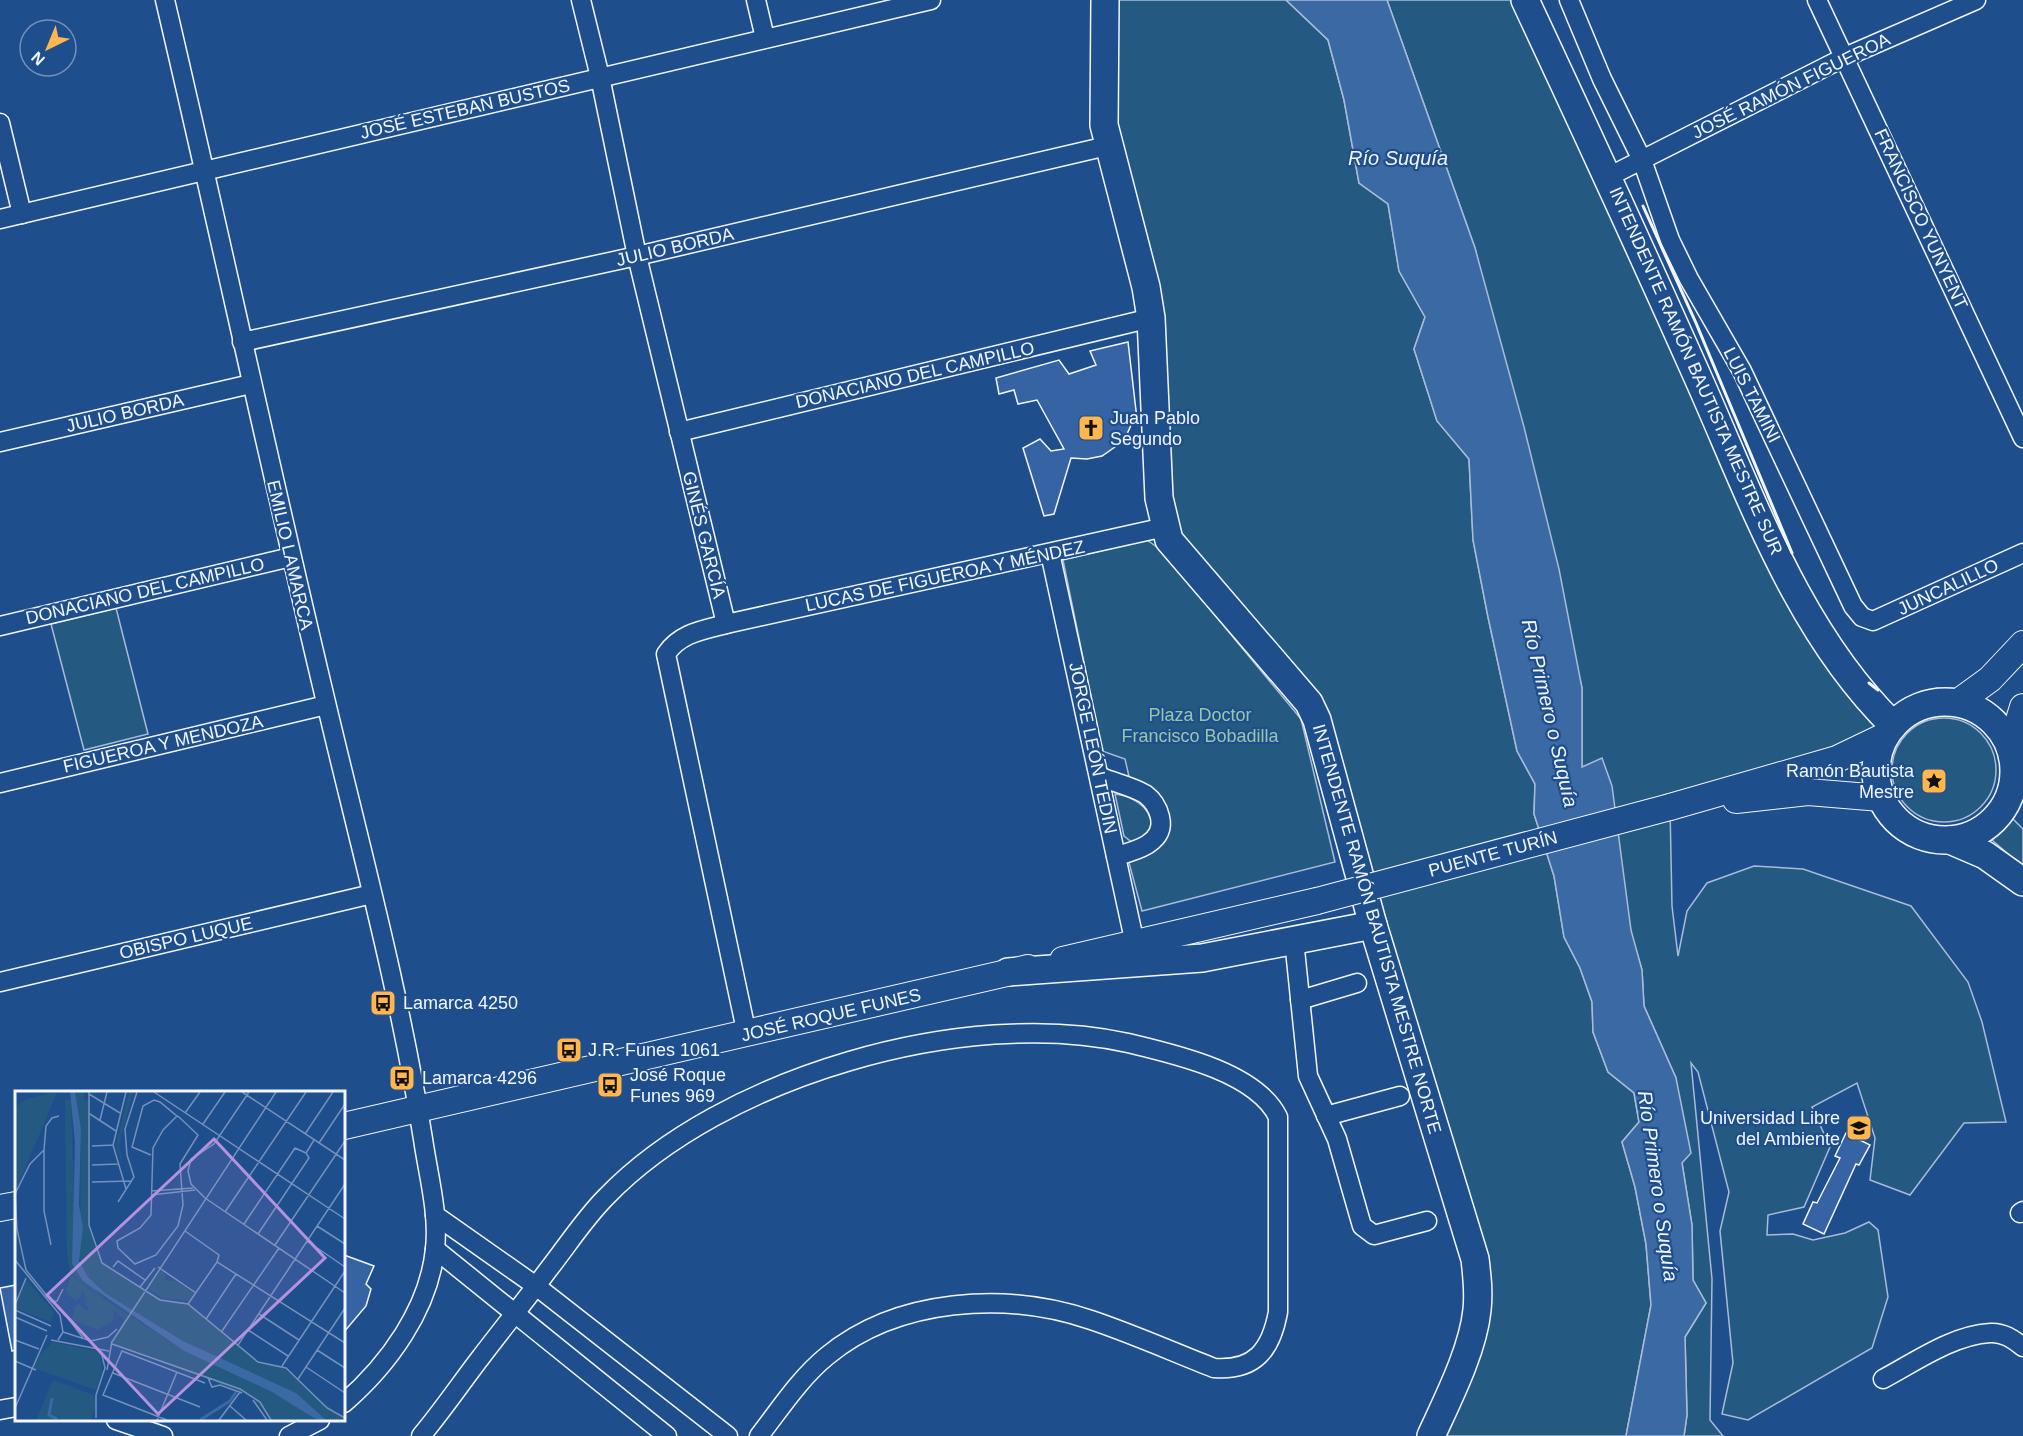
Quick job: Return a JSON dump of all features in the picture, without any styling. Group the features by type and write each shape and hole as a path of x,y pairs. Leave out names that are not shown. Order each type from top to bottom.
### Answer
{"main road":[{"name":"INTENDENTE RAMÓN BAUTISTA MESTRE NORTE","path":"1106,0 1104,125 1107,146 1146,287 1151,318 1159,498 1165,527 1169,540 1309,703 1317,720 1373,925 1475,1259 1478,1289 1473,1330 1449,1397 1431,1436"},
{"name":"INTENDENTE RAMÓN BAUTISTA MESTRE SUR","path":"1525,0 1608,177 1767,532 1820,636 1889,730"},
{"path":"1957,703 1990,679 2023,644"},
{"path":"1957,703 1971,707 1990,719 2004,735 2010,749 2018,793 2007,801 1997,816 1984,828 1968,836 1950,840 1933,839 1917,834 1896,819 1881,798 1876,773 1880,747 1889,730 1911,710 1922,706 1957,703"},
{"path":"2010,749 2023,707"},
{"name":"PUENTE TURÍN","path":"1317,901 1670,807 1837,759 1889,730"},
{"name":"PUENTE TURÍN","path":"1670,807 1808,792 1881,798"},
{"path":"1950,840 1985,855 2023,882"},
{"name":"JOSÉ ROQUE FUNES","path":"345,1126 747,1035 1317,901"},
{"path":"1008,972 1202,958 1373,925"},
{"path":"0,1208 15,1205"}],"street":[{"name":"EMILIO LAMARCA","path":"165,0 250,384 372,894 418,1109 435,1215 435,1249 427,1282 400,1340 365,1385 345,1402"},
{"name":"GINÉS GARCÍA","path":"581,0 600,77 637,256 726,624 688,635 678,640 666,654 747,1035"},
{"path":"756,0 765,38"},
{"name":"JOSÉ ESTEBAN BUSTOS","path":"0,219 931,0"},
{"name":"LUIS TAMINI","path":"1569,0 1602,79 1642,160 1658,213 1689,279 1742,371 1853,606 1863,617 1874,621"},
{"name":"FRANCISCO YUNYENT","path":"1817,0 2023,438"},
{"name":"JOSÉ RAMÓN FIGUEROA","path":"1608,177 1845,57 1976,0"},
{"path":"0,123 22,214"},
{"name":"JULIO BORDA","path":"242,342 637,256 1107,146"},
{"name":"DONACIANO DEL CAMPILLO","path":"679,432 1151,318"},
{"name":"JULIO BORDA","path":"0,442 250,384"},
{"name":"LUCAS DE FIGUEROA Y MÉNDEZ","path":"726,624 1165,527"},
{"name":"JORGE LEÓN TEDIN","path":"1050,553 1101,777 1135,944"},
{"name":"JUNCALILLO","path":"1874,621 2023,553"},
{"name":"DONACIANO DEL CAMPILLO","path":"0,626 291,557"},
{"name":"FIGUEROA Y MENDOZA","path":"0,783 326,705"},
{"path":"1101,777 1147,796 1155,804 1161,822 1160,831 1147,845 1116,856"},
{"name":"OBISPO LUQUE","path":"0,982 372,894"},
{"path":"1294,940 1308,1076 1337,1139 1362,1226 1368,1233 1374,1235 1427,1221"},
{"path":"1300,1000 1357,983"},
{"path":"420,1436 514,1312 605,1198 662,1147 724,1109 761,1092 829,1068 889,1053 979,1038 1073,1034 1174,1054 1213,1069 1259,1091 1272,1104 1278,1117 1278,1312 1270,1342 1245,1365 1234,1370 1214,1368 1090,1319 1058,1311 971,1303 895,1319 869,1329 848,1342 808,1374 759,1436"},
{"path":"1326,1116 1400,1096"},
{"path":"435,1215 536,1286 728,1436"},
{"path":"435,1249 667,1436"},
{"path":"1883,1378 1955,1342 1990,1333 2007,1335 2023,1347"},
{"path":"0,1410 15,1407"},
{"path":"122,1421 163,1436"},
{"path":"289,1436 316,1421"}],"green space":[{"path":"1105,0 1286,0 1328,40 1344,100 1359,183 1388,204 1399,271 1425,317 1414,349 1437,421 1469,459 1473,540 1488,617 1517,751 1535,784 1534,814 1554,876 1564,937 1580,968 1592,1002 1593,1032 1608,1072 1634,1093 1639,1122 1622,1142 1635,1187 1646,1244 1651,1305 1626,1436 1431,1436 1477,1311 1324,743 1169,540 1151,318 1107,146"},
{"path":"1387,0 1525,0 1767,532 1893,725 1670,807 1672,906 1678,956 1687,911 1707,883 1754,866 1803,869 1911,906 1968,982 1982,1022 2006,1122 1964,1123 1910,1195 1870,1180 1875,1138 1857,1083 1812,1107 1830,1147 1804,1207 1768,1215 1767,1235 1793,1234 1813,1240 1845,1233 1869,1222 1878,1230 1888,1297 1872,1348 1748,1420 1722,1414 1733,1363 1720,1231 1729,1192 1698,1072 1691,1063 1712,1279 1710,1420 1723,1436 1684,1436 1687,1415 1685,1337 1706,1303 1693,1280 1692,1225 1682,1163 1676,1078 1644,1006 1642,970 1582,768 1582,688 1475,248"},
{"name":"Plaza Doctor Francisco Bobadilla","path":"1147,540 1161,550 1301,719 1335,862 1142,911 1128,859 1155,851 1166,830 1130,781 1125,759 1102,751 1063,560"},
{"path":"116,608 148,734 84,750 51,624"},
{"path":"1944,718 1964,722 1981,733 1992,750 1996,770 1992,790 1981,807 1964,818 1944,822 1924,818 1907,807 1896,790 1892,770 1896,750 1907,733 1924,722"},
{"path":"1115,794 1139,803 1151,818 1152,825 1147,835 1133,843 1124,836"},
{"path":"2012,818 2023,829 2023,867 1992,840"}],"water":[{"name":"Río Suquía","path":"1286,0 1387,0 1475,248 1524,427 1559,569 1582,688 1582,767 1602,758 1612,786 1631,930 1642,970 1644,1006 1676,1078 1691,1153 1682,1163 1692,1225 1693,1280 1706,1303 1685,1337 1687,1415 1684,1436 1626,1436 1651,1305 1646,1244 1635,1187 1622,1142 1639,1122 1634,1093 1608,1072 1593,1032 1592,1002 1580,968 1564,937 1554,876 1534,814 1535,784 1517,751 1488,617 1473,540 1469,459 1437,421 1414,349 1425,317 1399,271 1388,204 1359,183 1344,100 1328,40"}],"building":[{"name":"Juan Pablo Segundo","path":"1128,342 1137,419 1133,421 1126,436 1102,456 1087,459 1071,458 1054,514 1044,516 1023,448 1040,439 1051,451 1064,449 1037,400 1018,404 1014,390 999,394 996,378 1059,360 1069,374 1096,365 1090,351"},
{"name":"Universidad Libre del Ambiente","path":"1846,1133 1870,1145 1859,1165 1856,1164 1824,1234 1803,1224 1813,1202 1817,1203 1840,1158 1835,1156"},
{"path":"345,1255 374,1266 366,1284 371,1289 366,1306 345,1331"},
{"path":"15,1285 15,1350 12,1351 0,1288"}],"wall":[{"path":"1643,206 1696,323 1792,553"},
{"path":"1869,683 1878,690"}],"place":[{"name":"Juan Pablo Segundo","path":"1091,428"},
{"name":"Ramón Bautista Mestre","path":"1934,781"},
{"name":"Lamarca 4250","path":"383,1003"},
{"name":"J.R. Funes 1061","path":"569,1050"},
{"name":"Lamarca 4296","path":"402,1078"},
{"name":"José Roque Funes 969","path":"610,1085"},
{"name":"Universidad Libre del Ambiente","path":"1859,1128"}],"water label":[{"name":"Río Primero o Suquía","path":"1550,713"},
{"name":"Río Primero o Suquía","path":"1658,1186"}]}
